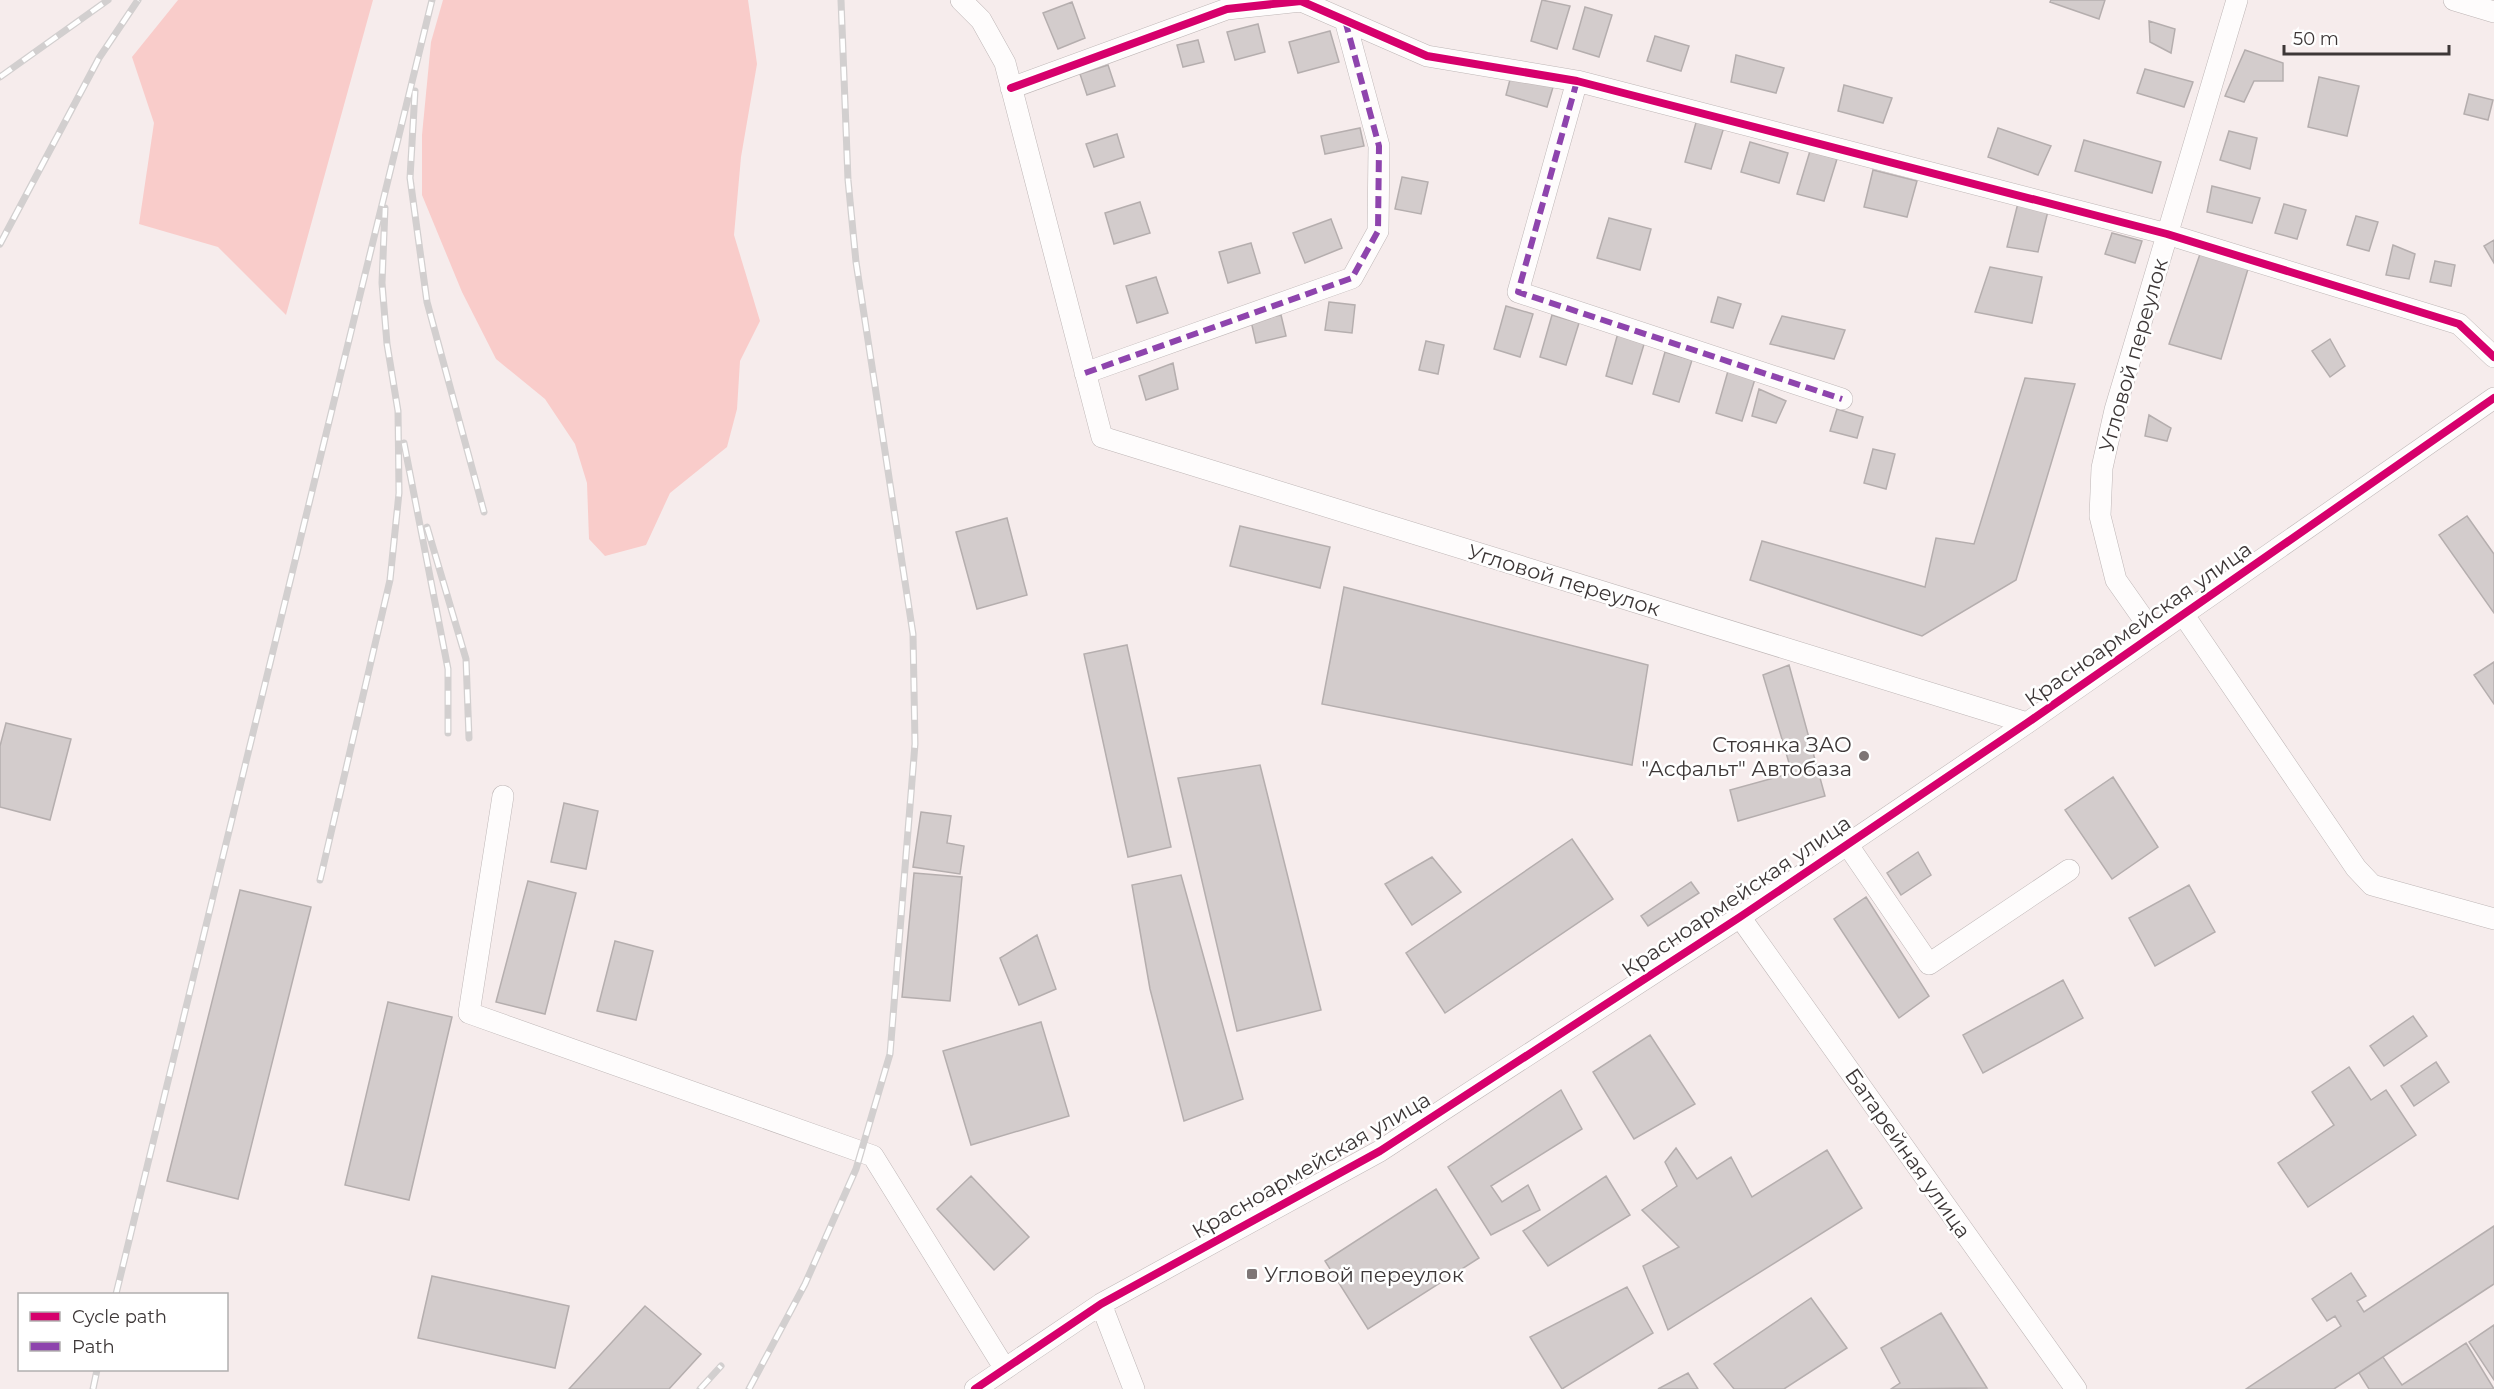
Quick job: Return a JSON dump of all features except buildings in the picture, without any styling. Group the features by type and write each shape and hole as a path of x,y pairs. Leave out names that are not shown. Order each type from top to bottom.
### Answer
{"street":[{"path":"961,0 981,20 1005,63 1085,373 1352,278 1378,231 1379,146 1345,20"},
{"path":"1011,88 1227,9 1301,0 1427,56 1577,81 2167,234 2459,324 2494,357"},
{"name":"Угловой переулок","path":"2154,634 2116,580 2100,516 2102,468 2115,410 2237,0"},
{"path":"2454,0 2494,12"},
{"path":"1577,81 1518,291 1842,399"},
{"name":"Угловой переулок","path":"1085,373 1102,436 2027,723"},
{"name":"Красноармейская улица","path":"975,1389 1101,1304 1380,1151 1740,917 2027,723 2494,398"},
{"path":"2183,614 2356,868 2372,885 2494,919"},
{"path":"503,796 468,1013 873,1156 1005,1369"},
{"path":"1847,844 1929,964 2069,870"},
{"name":"Батарейная улица","path":"1740,917 2067,1386"},
{"path":"1101,1304 1134,1389"}],"shaded area":[{"path":"178,0 373,0 286,315 218,247 139,224 154,123 132,57"},
{"path":"443,0 748,0 757,64 741,157 734,235 760,321 740,361 737,409 727,447 670,493 646,545 605,556 589,539 587,483 575,444 545,399 496,359 462,292 422,195 422,135 431,42"}],"railway":[{"path":"0,77 108,0"},
{"path":"0,244 99,58 138,0"},
{"path":"116,1293 432,0"},
{"path":"749,1389 805,1284 856,1169 890,1054 915,744 913,634 856,262 848,180 841,0"},
{"path":"415,91 410,178 427,302 484,512"},
{"path":"320,880 390,580 399,493 398,411 387,344 382,283 385,208"},
{"path":"404,443 448,669 448,733"},
{"path":"427,527 466,659 469,738"},
{"path":"700,1389 721,1366"},
{"path":"93,1389 97,1371"}],"marked path":[{"path":"1085,373 1352,278 1378,231 1379,146 1345,20"},
{"path":"1577,81 1518,292 1842,399"}],"cycle path":[{"path":"1011,88 1227,9 1301,1 1427,56 1577,81 2167,234 2459,324 2494,357"},
{"path":"975,1389 1101,1304 1380,1151 1740,917 2027,723 2494,398"}],"place":[{"name":"Стоянка ЗАО \"Асфальт\" Автобаза","path":"1864,756"},
{"name":"Угловой переулок","path":"1252,1274"}]}
